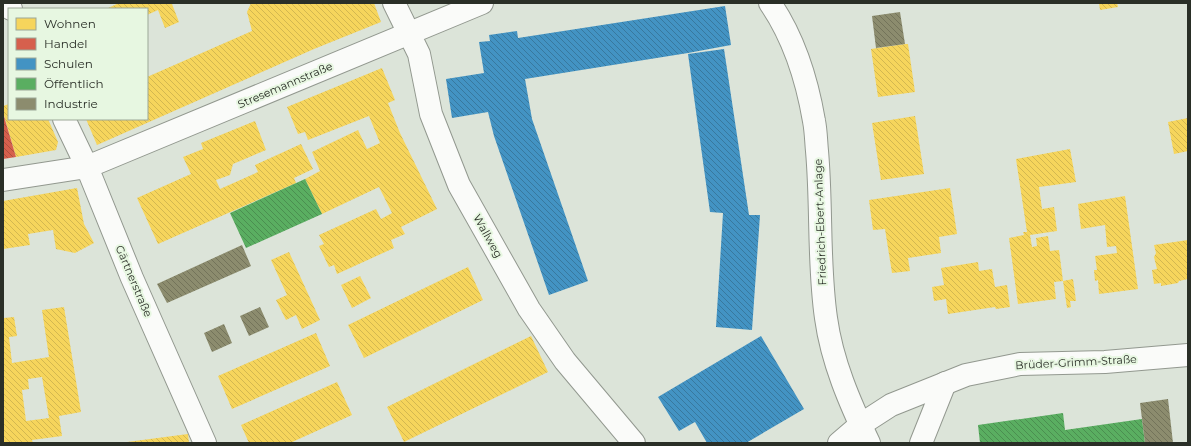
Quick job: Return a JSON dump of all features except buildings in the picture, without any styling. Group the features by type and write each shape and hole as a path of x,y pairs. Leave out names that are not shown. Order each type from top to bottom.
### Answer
{"street":[{"name":"Wallweg","path":"394,3 419,54 431,114 459,185 529,309 565,361 634,443"},
{"name":"Stresemannstraße","path":"3,180 87,167 482,3"},
{"name":"Friedrich-Ebert-Anlage","path":"770,3 786,29 799,60 815,122 819,172 822,283 826,318 837,367 864,434"},
{"name":"Gärtnerstraße","path":"64,120 87,167 138,292 205,443"},
{"name":"Brüder-Grimm-Straße","path":"839,443 864,434 891,405 966,375 1020,364 1105,362 1188,355"},
{"path":"921,443 945,383"}]}
